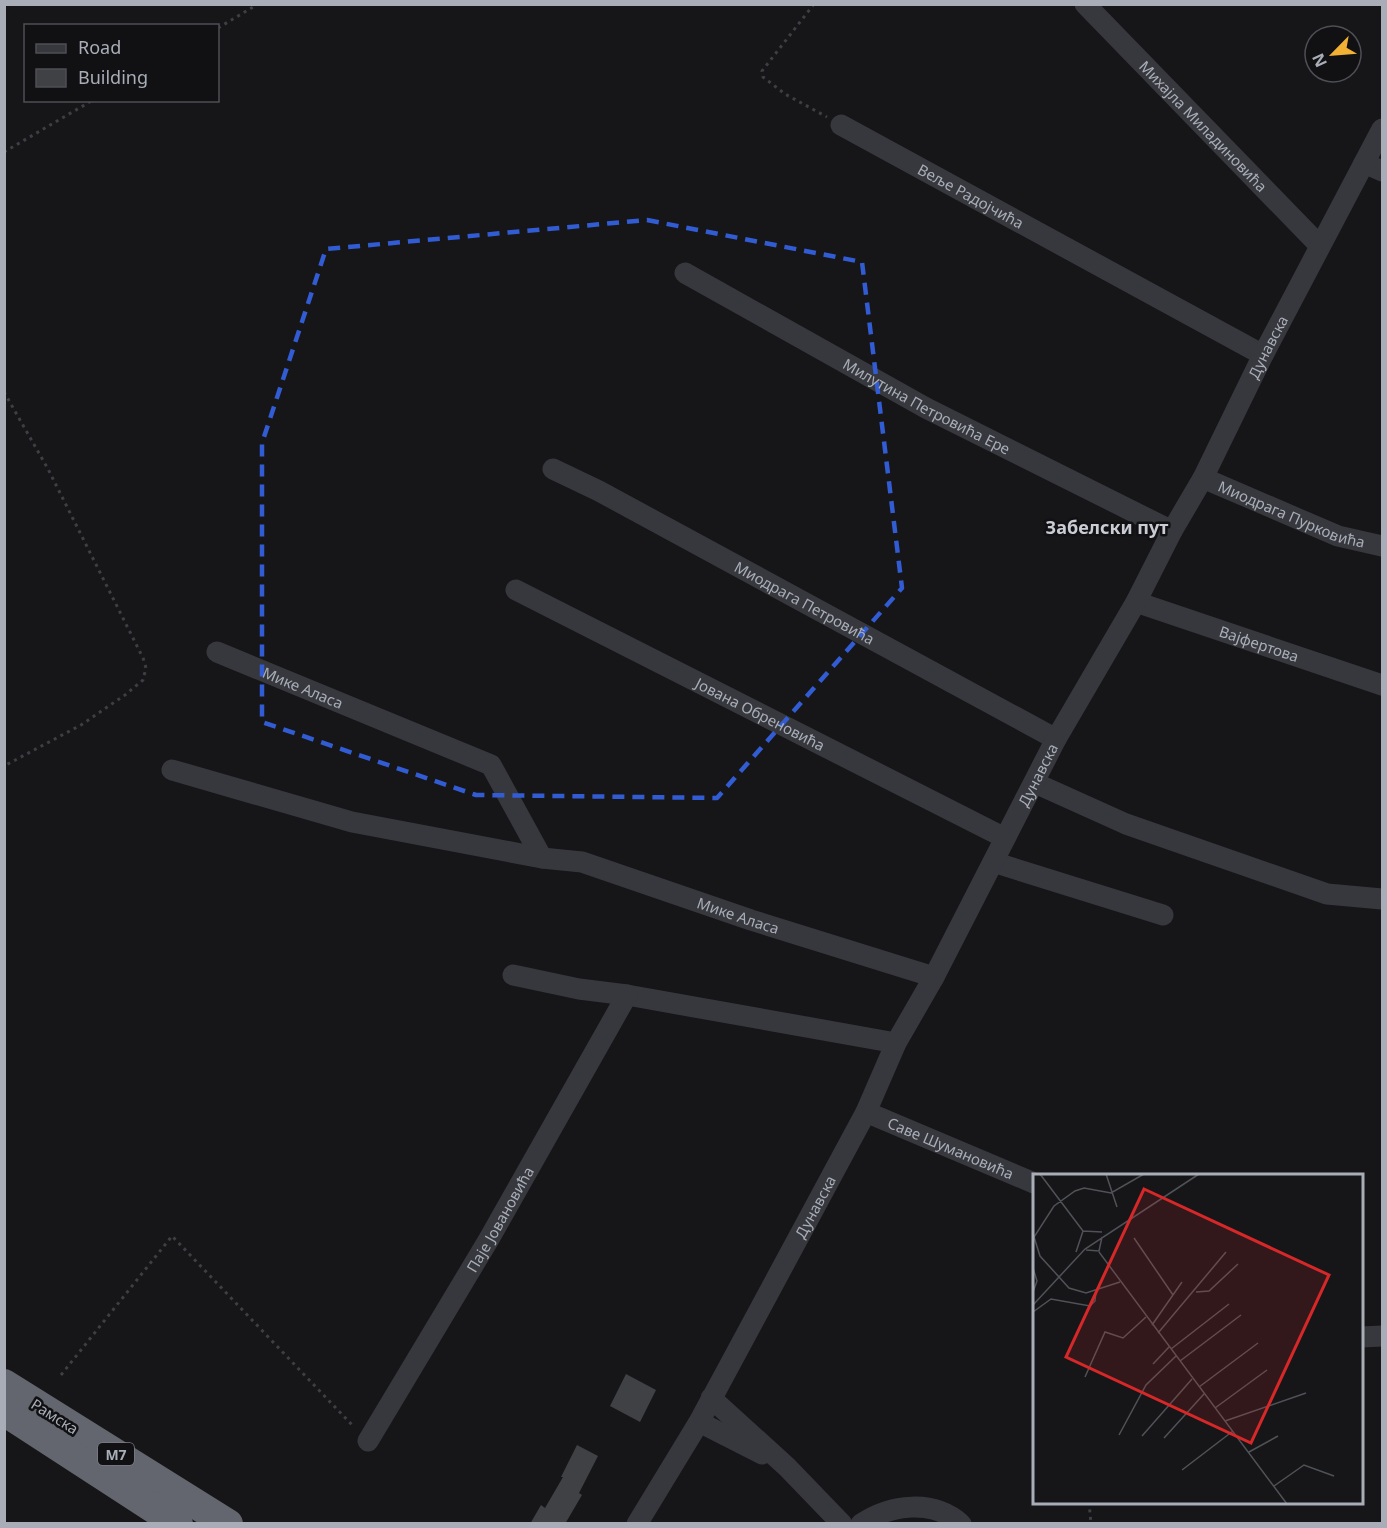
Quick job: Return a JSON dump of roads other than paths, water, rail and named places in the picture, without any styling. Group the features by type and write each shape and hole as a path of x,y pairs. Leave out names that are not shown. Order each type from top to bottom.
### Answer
{"highway":[{"name":"Рамска","path":"4,1384 228,1524"},
{"name":"Рамска","path":"4,1411 178,1524"}],"street":[{"name":"Михајла Миладиновића","path":"1085,4 1320,246"},
{"name":"Веље Радојчића","path":"841,124 1263,355"},
{"name":"Дунавска","path":"637,1524 699,1422 866,1112 896,1043 934,977 1056,739 1136,602 1172,531 1203,478 1263,355 1320,246 1373,167 1383,129"},
{"name":"Милутина Петровића Ере","path":"685,273 926,408 1172,531"},
{"name":"Миодрага Петровића","path":"553,469 598,491 1056,739"},
{"name":"Миодрага Пурковића","path":"1203,478 1338,536 1383,546"},
{"name":"Јована Обреновића","path":"516,590 1005,838"},
{"name":"Вајфертова","path":"1136,602 1383,685"},
{"name":"Мике Аласа","path":"216,652 491,765 543,858"},
{"name":"Мике Аласа","path":"172,770 352,822 543,858 582,862 751,921 934,977"},
{"path":"1035,783 1126,824 1327,894 1383,899"},
{"path":"993,862 1163,915"},
{"path":"513,975 579,990 627,995 896,1043"},
{"name":"Паје Јовановића","path":"368,1441 495,1229 627,995"},
{"name":"Саве Шумановића","path":"866,1112 1033,1182"},
{"path":"1363,1337 1383,1336"},
{"path":"711,1398 787,1467 842,1524"},
{"path":"699,1422 787,1467"},
{"path":"861,1524 885,1511 921,1507 939,1510 961,1524"}],"district":[{"name":"Забелски пут","path":"1107,527"}]}
